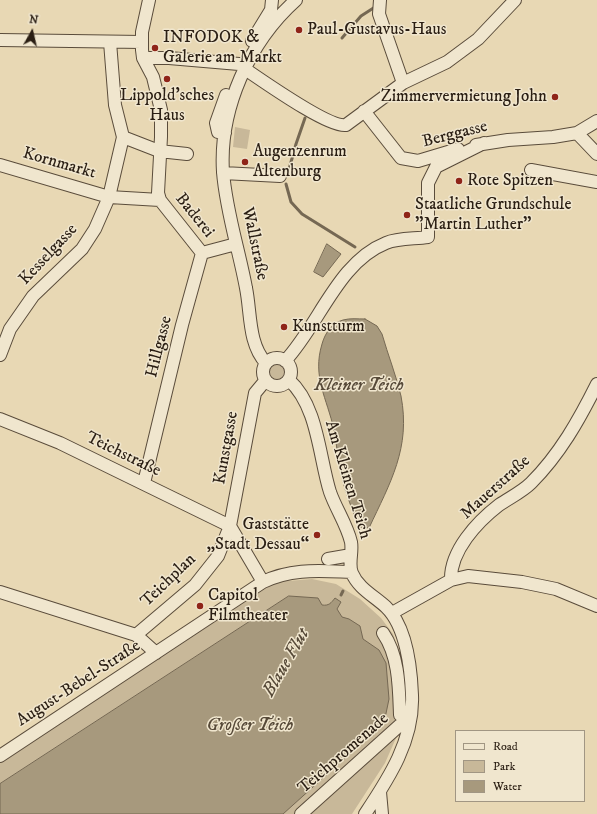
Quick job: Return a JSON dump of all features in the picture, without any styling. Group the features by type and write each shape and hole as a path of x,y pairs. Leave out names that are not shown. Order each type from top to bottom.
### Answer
{"street":[{"path":"149,0 144,18 142,42 143,58 226,63 242,67 336,124 346,124 403,83 452,58 478,39 515,0"},
{"path":"225,133 218,132 216,123 220,111 272,5 284,0"},
{"name":"Wallstraße","path":"266,363 255,347 246,288 236,244 223,172 225,133 228,110 242,67 273,25 296,0"},
{"path":"380,0 379,14 403,83"},
{"path":"0,40 142,42"},
{"path":"110,42 115,105 123,136 159,151 187,154"},
{"name":"Baderei","path":"143,58 153,78 161,110 158,193 160,200 202,253"},
{"name":"Berggasse","path":"364,111 401,158 418,161 484,143 553,138 577,133 597,121"},
{"path":"577,133 597,154"},
{"name":"Kesselgasse","path":"0,355 10,329 33,296 82,249 94,229 109,197 123,136"},
{"path":"289,380 278,387 270,385 265,381 262,371 266,363 277,358 285,361 296,350 337,285 365,254 388,242 428,237 428,183 436,167 484,143"},
{"name":"Kornmarkt","path":"0,165 109,197"},
{"path":"531,170 597,182"},
{"path":"223,172 280,176"},
{"name":"Baderei","path":"109,197 160,200"},
{"path":"202,253 236,244"},
{"name":"Hillgasse","path":"144,483 182,325 202,253"},
{"name":"Am Kleinen Teich","path":"285,361 290,368 289,380 297,387 317,434 330,491 351,544 351,572"},
{"name":"Kunstgasse","path":"230,526 254,393 265,381"},
{"name":"Mauerstraße","path":"451,580 452,564 477,524 498,506 530,484 574,429 597,384"},
{"name":"Teichstraße","path":"0,419 60,443 230,526"},
{"path":"230,526 263,582"},
{"name":"Teichplan","path":"136,635 195,585 218,556 230,526"},
{"path":"328,560 351,555"},
{"path":"0,592 136,635 156,653 263,582 285,573 302,570 351,572 364,589 392,613 400,626 410,672 412,697 409,722 398,760 380,792 365,814"},
{"path":"392,613 451,580 468,576 522,582 556,588 597,606"},
{"name":"Teichpromenade","path":"383,633 394,653 400,689 400,715 409,722"},
{"name":"August-Bebel-Straße","path":"0,756 156,653"},
{"name":"Teichpromenade","path":"301,814 400,725 409,722"},
{"path":"380,792 382,814"}],"green space":[{"path":"235,127 250,130 247,149 233,147"},
{"path":"277,365 282,367 284,372 282,377 277,379 272,377 270,372 272,367"},
{"name":"Großer Teich","path":"312,579 336,584 360,599 381,618 393,634 401,656 405,682 404,720 385,763 352,814 0,814 0,761 276,582"}],"water":[{"path":"327,244 341,254 323,277 314,272"},
{"name":"Kleiner Teich","path":"346,319 365,319 377,326 382,334 399,388 403,415 401,449 397,465 369,528 359,527 346,491 339,466 334,430 322,387 319,367 319,356 323,340 332,326 339,321"},
{"name":"Großer Teich","path":"289,596 318,598 322,605 330,604 335,598 341,602 337,609 342,617 349,619 360,626 363,639 379,650 386,663 389,699 384,723 283,814 0,814 0,784"}],"waterway":[{"name":"Blaue Flut","path":"342,38 361,16 375,7"},
{"name":"Blaue Flut","path":"288,173 305,118"},
{"name":"Blaue Flut","path":"286,184 291,202 302,214 355,247"},
{"name":"Blaue Flut","path":"341,595 343,591"}],"place":[{"name":"Paul-Gustavus-Haus","path":"299,30"},
{"name":"INFODOK & Galerie am Markt","path":"155,48"},
{"name":"Lippold'sches Haus","path":"167,79"},
{"name":"Zimmervermietung John","path":"555,97"},
{"name":"Augenzenrum Altenburg","path":"245,162"},
{"name":"Rote Spitzen","path":"459,181"},
{"name":"Staatliche Grundschule \"Martin Luther\"","path":"407,215"},
{"name":"Kunstturm","path":"284,327"},
{"name":"Gaststätte „Stadt Dessau“","path":"317,535"},
{"name":"Capitol Filmtheater","path":"200,606"}]}
